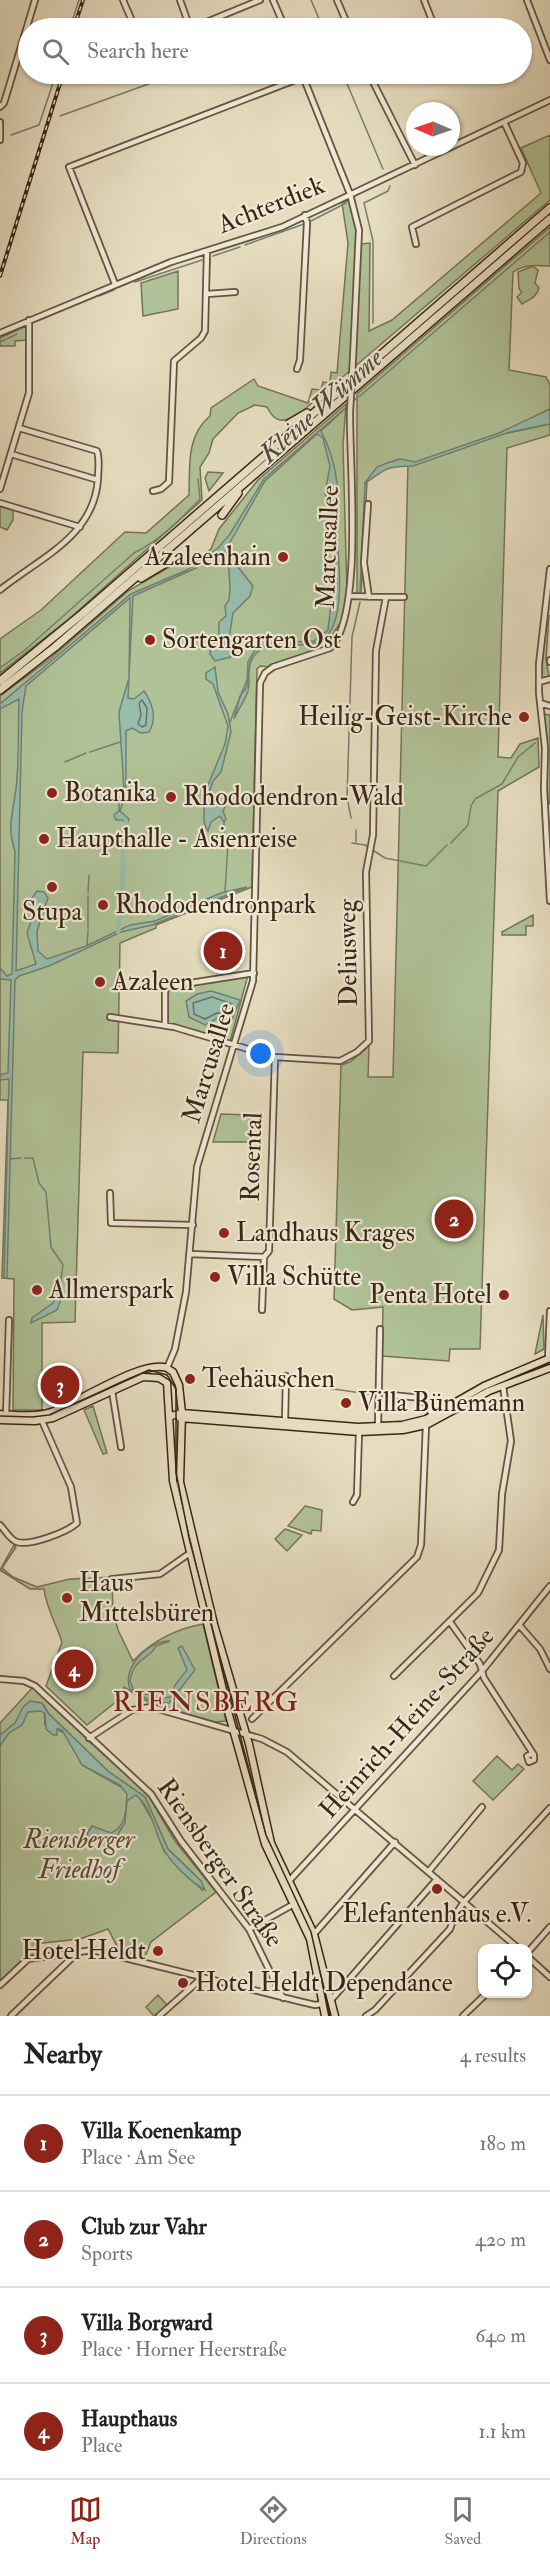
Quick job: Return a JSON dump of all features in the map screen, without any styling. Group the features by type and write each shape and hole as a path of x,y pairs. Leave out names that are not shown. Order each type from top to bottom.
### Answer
{"highway":[{"path":"0,681 550,208"},
{"path":"0,690 107,602 550,219"},
{"path":"291,423 339,391"},
{"path":"222,515 252,477"},
{"path":"177,531 203,501"},
{"path":"107,602 166,563"}],"main road":[{"path":"171,1416 181,1413 378,1427 416,1422 433,1416 484,1386 549,1358"},
{"path":"3,1415 51,1412 149,1367 167,1368 178,1380 181,1413 179,1473 182,1499 236,1707 246,1735 271,1843 314,1934 335,2016"},
{"name":"Marcusallee","path":"164,1380 167,1368"},
{"path":"170,1404 181,1413 358,1432 404,1430 426,1425 503,1386 549,1368"},
{"path":"0,1420 42,1420 143,1377 164,1380 168,1387 173,1481 234,1732 265,1844 310,1939 325,2016"},
{"path":"322,2004 331,2000"}],"street":[{"path":"30,18 35,0"},
{"path":"123,0 131,18"},
{"path":"180,0 187,18"},
{"path":"216,18 260,0"},
{"path":"273,0 281,18"},
{"path":"337,0 345,18"},
{"path":"424,0 431,18"},
{"path":"527,0 550,60"},
{"path":"0,106 4,103 18,56"},
{"path":"115,284 69,167 280,84"},
{"name":"Marcusallee","path":"167,1368 173,1355 183,1312 191,1254 197,1167 252,989 260,683 265,673 273,667 317,655 334,644 344,625 351,596 350,411 359,230 350,194 307,84"},
{"path":"374,84 415,165"},
{"name":"Achterdiek","path":"0,333 115,284 271,231 550,100"},
{"path":"0,122 2,129 0,140"},
{"path":"416,244 412,227 523,168 504,122"},
{"path":"297,369 300,360 305,300 307,223 305,215"},
{"path":"153,491 161,489 169,482 174,361 204,334 207,251"},
{"path":"207,294 235,292"},
{"path":"0,489 29,393 29,320"},
{"path":"0,590 72,537 93,505 98,480 97,451 19,428"},
{"path":"11,454 98,480"},
{"path":"0,503 80,527"},
{"path":"368,504 364,563 369,597"},
{"path":"550,569 539,682 545,748 550,901"},
{"path":"351,596 404,597"},
{"name":"Deliusweg","path":"110,1017 165,1025 275,1057 340,1060 357,1052 369,1041 366,872 373,835 376,651 386,597"},
{"path":"539,682 550,679"},
{"path":"540,703 550,706"},
{"path":"165,1025 165,987 254,973"},
{"name":"Rosental","path":"262,1310 264,1257 269,1251 275,1057"},
{"path":"110,1193 111,1223 193,1225"},
{"path":"191,1254 264,1257"},
{"path":"549,1358 550,1311"},
{"path":"3,1415 9,1320"},
{"path":"378,1427 380,1329"},
{"path":"285,1422 286,1376"},
{"path":"394,1677 478,1593 499,1550 502,1494 511,1442 503,1386"},
{"path":"112,1391 121,1448"},
{"path":"391,1395 422,1398 433,1416"},
{"path":"0,1525 14,1540 26,1542 59,1533 77,1523 71,1487 42,1420"},
{"path":"252,1719 417,1557 421,1545 426,1425"},
{"path":"353,1502 357,1495 358,1432"},
{"path":"112,1579 160,1574 190,1553"},
{"name":"Heinrich-Heine-Straße","path":"289,1881 482,1671 550,1586"},
{"path":"450,1622 531,1754"},
{"path":"520,1626 540,1649 550,1669"},
{"name":"Riensberger Straße","path":"0,1679 24,1681 35,1686 151,1794 181,1841 249,1929 283,1998"},
{"path":"89,1738 125,1714 144,1707 156,1708 266,1740 287,1752 513,1944"},
{"path":"429,1871 482,1806"},
{"path":"366,2016 375,2010 450,1929 455,1915 464,1902 550,1808"},
{"path":"314,1934 395,1842"},
{"path":"331,2000 437,1879"},
{"path":"249,1929 294,1904"},
{"path":"532,1947 550,1927"},
{"path":"0,1984 28,1959 99,1950 283,1998 315,2005 322,2004"},
{"path":"11,2016 77,1953"},
{"path":"532,1961 550,1977"},
{"path":"159,2016 203,1977"},
{"path":"463,2016 482,1998"}],"green space":[{"path":"550,135 550,200 298,415 280,420 273,416 267,407 255,405 238,413 213,439 209,453 200,467 202,500 70,618 0,673 0,639 41,610 125,532 146,533 189,495 193,442 202,424 210,416 211,408 254,379 258,386 308,403 312,389 321,390 323,382 330,383 331,372 337,373 348,243 342,203 352,199 361,244 370,243 369,331 392,320 541,193 521,148"},
{"path":"550,227 550,266 526,266 513,272 509,370 546,377 550,385 550,409 508,430 508,433 550,424 550,435 507,448 498,757 511,758 520,744 538,738 539,767 498,791 480,1349 450,1349 449,1361 382,1356 383,1307 352,1310 334,1299 341,1065 350,1062 369,1046 368,1077 393,1077 408,463 400,459 378,467 365,484 367,482 361,594 357,594 357,394"},
{"path":"533,266 538,270 535,283 539,288 534,296 522,304 517,297 522,292 519,289 518,272"},
{"path":"178,271 178,309 143,316 141,283"},
{"path":"26,326 27,340 15,341 15,346 0,346 0,338"},
{"name":"Rhododendronpark","path":"346,404 343,445 347,594 341,622 324,647 269,667 260,666 257,669 252,887 156,925 156,928 120,943 118,1053 83,1052 75,1322 42,1323 42,1410 13,1410 14,1279 2,1278 8,1100 0,1100 0,696 50,659 128,591 176,563 196,560 211,549 219,529 258,480"},
{"path":"208,472 223,473 209,491 205,478"},
{"path":"0,505 13,509 13,520 7,530 0,527"},
{"path":"549,615 546,659 549,677 541,679 542,648"},
{"path":"544,714 550,715 550,804 548,803"},
{"path":"533,915 533,926 526,926 526,935 502,935 502,932"},
{"path":"248,975 230,1042 167,1024 167,993 171,988"},
{"path":"221,1114 250,1115 249,1142 213,1142"},
{"path":"543,1315 544,1349 535,1354"},
{"path":"93,1406 107,1453 103,1454 84,1410"},
{"path":"305,1506 322,1510 321,1531 312,1530 311,1534 288,1526"},
{"path":"285,1529 302,1535 287,1551 275,1539"},
{"path":"14,1545 16,1547 2,1568 13,1577 37,1587 70,1579 112,1577 113,1611 118,1630 133,1661 148,1647 165,1637 203,1624 226,1721 215,1722 150,1703 124,1687 117,1701 87,1725 46,1686 62,1642 44,1589 30,1589 0,1570"},
{"name":"Riensberger Friedhof","path":"33,1687 147,1793 175,1841 216,1892 151,1942 144,1959 119,1950 108,1929 80,1939 34,1944 36,1956 25,1957 0,1982 0,1723","holes":["44,1705 48,1713 109,1772 145,1797 168,1849 201,1881 202,1890 164,1851 154,1823 139,1797 82,1765 65,1733 45,1725"]},
{"path":"497,1756 512,1770 518,1764 524,1769 493,1800 473,1781"},
{"path":"158,1995 167,2005 154,2016 146,2007"}],"water":[{"path":"359,396 321,431 331,456 337,486 334,506 339,590 335,622 329,633 321,640 311,644 278,644 259,650 250,663 248,691 234,719 240,696 247,687 248,662 255,650 271,643 314,641 328,630 336,562 331,510 325,494 330,466 323,438 317,434 265,481 229,544 238,567 253,586 250,596 233,613 229,639 225,640 224,646 234,647 230,652 231,657 215,661 210,654 211,645 219,636 219,622 226,616 225,606 229,600 230,588 228,557 225,552 218,552 196,568 133,596 129,677 130,598 26,686 22,711 16,971 36,964 27,933 34,913 30,901 37,891 44,892 48,898 37,931 38,951 47,959 86,946 130,925 155,921 221,893 247,887 152,925 121,932 49,966 19,976 15,980 7,1278 4,1278 9,1079 0,1080 0,1075 8,1073 11,980 0,979 0,968 7,976 12,974 15,851 11,823 17,778 19,699 0,709 0,704 131,594 187,570 218,548 230,534 264,479"},
{"path":"550,409 550,424 510,432 413,466 390,468 364,484 377,467 400,459 415,462 499,433"},
{"path":"215,667 218,692 228,714 231,732 221,772 213,781 208,796 213,800 227,803 223,811 226,819 224,822 220,816 211,822 208,831 204,823 203,797 225,744 228,726 213,684 206,679 206,673"},
{"path":"129,678 128,698 134,699 144,691 151,704 153,721 149,732 141,733 132,728 126,731 126,793 120,811 129,819 127,825 123,820 116,820 114,815 119,811 119,800 124,790 119,712"},
{"path":"211,991 240,1000 231,1022 218,1018 205,1025 189,1017 186,1001 197,994"},
{"path":"59,1292 60,1302 57,1310 31,1323 32,1318 53,1303"},
{"path":"170,1641 156,1646 138,1663 130,1681 134,1691 130,1689 128,1681 133,1664 154,1645"},
{"path":"182,1646 195,1670 169,1703 155,1702 138,1695 140,1692 158,1698 171,1697 175,1685 187,1670 178,1648"},
{"path":"30,1701 42,1703 48,1713 109,1772 145,1797 168,1849 201,1881 205,1890 194,1883 172,1861 161,1843 146,1807 136,1795 127,1801 125,1823 113,1842 106,1843 98,1835 96,1842 90,1841 87,1834 92,1826 111,1833 120,1826 125,1816 127,1794 120,1785 82,1765 62,1730 57,1729 57,1735 53,1735 46,1729 45,1714 41,1711 28,1712 22,1725 9,1733 0,1746 0,1735 15,1723 23,1707"}],"waterway":[{"path":"73,18 79,0"},
{"path":"311,0 319,18"},
{"path":"11,135 39,125 53,84"},
{"path":"60,116 148,84"},
{"path":"347,84 383,169"},
{"path":"373,323 373,241 364,203 388,191 390,186"},
{"path":"311,221 346,203"},
{"path":"245,245 304,224"},
{"name":"Kleine Wümme","path":"360,396 550,232"},
{"path":"213,256 240,247"},
{"path":"135,282 202,260"},
{"path":"99,296 114,290"},
{"path":"0,342 17,334"},
{"path":"0,668 25,650 134,553 161,536 177,522 200,499 198,479"},
{"path":"360,592 365,483"},
{"path":"351,818 347,797 352,637 360,602"},
{"path":"230,722 247,680"},
{"path":"90,752 120,742"},
{"path":"451,843 468,825 471,806 475,799 502,784 518,757 535,743"},
{"path":"65,762 86,753"},
{"path":"122,916 123,846 126,821"},
{"path":"224,821 224,837 228,843 225,892"},
{"path":"356,830 356,842"},
{"path":"352,843 365,845 385,858 426,866 447,845"},
{"path":"88,893 89,875"},
{"path":"88,896 88,929"},
{"path":"118,932 119,920"},
{"path":"87,945 88,931"},
{"path":"10,1159 21,1158"},
{"path":"25,1158 33,1158 39,1183 46,1192 51,1247 63,1265 59,1292"},
{"path":"327,1388 375,1395"}],"tram line":[{"path":"0,1416 49,1415 149,1370 167,1375 176,1389 176,1472 189,1538 266,1835 311,1932 330,2016"}],"railway":[{"path":"77,18 83,0"},
{"path":"0,276 60,84"}],"place":[{"name":"Azaleenhain","path":"283,557"},
{"name":"Sortengarten Ost","path":"150,640"},
{"name":"Heilig-Geist-Kirche","path":"524,717"},
{"name":"Botanika","path":"52,793"},
{"name":"Rhododendron-Wald","path":"171,797"},
{"name":"Haupthalle - Asienreise","path":"44,839"},
{"name":"Stupa","path":"52,887"},
{"name":"Rhododendronpark","path":"103,905"},
{"name":"Villa Koenenkamp","path":"223,951"},
{"name":"Azaleen","path":"100,982"},
{"name":"Club zur Vahr","path":"454,1219"},
{"name":"Landhaus Krages","path":"224,1233"},
{"name":"Villa Schütte","path":"215,1277"},
{"name":"Allmerspark","path":"37,1290"},
{"name":"Penta Hotel","path":"504,1295"},
{"name":"Teehäuschen","path":"190,1379"},
{"name":"Villa Borgward","path":"60,1385"},
{"name":"Villa Bünemann","path":"346,1403"},
{"name":"Haus Mittelsbüren","path":"67,1598"},
{"name":"Haupthaus","path":"74,1669"},
{"name":"Elefantenhaus e.V.","path":"437,1889"},
{"name":"Hotel Heldt","path":"158,1951"},
{"name":"Hotel Heldt Dependance","path":"183,1983"}],"district":[{"name":"RIENSBERG","path":"206,1702"}]}
